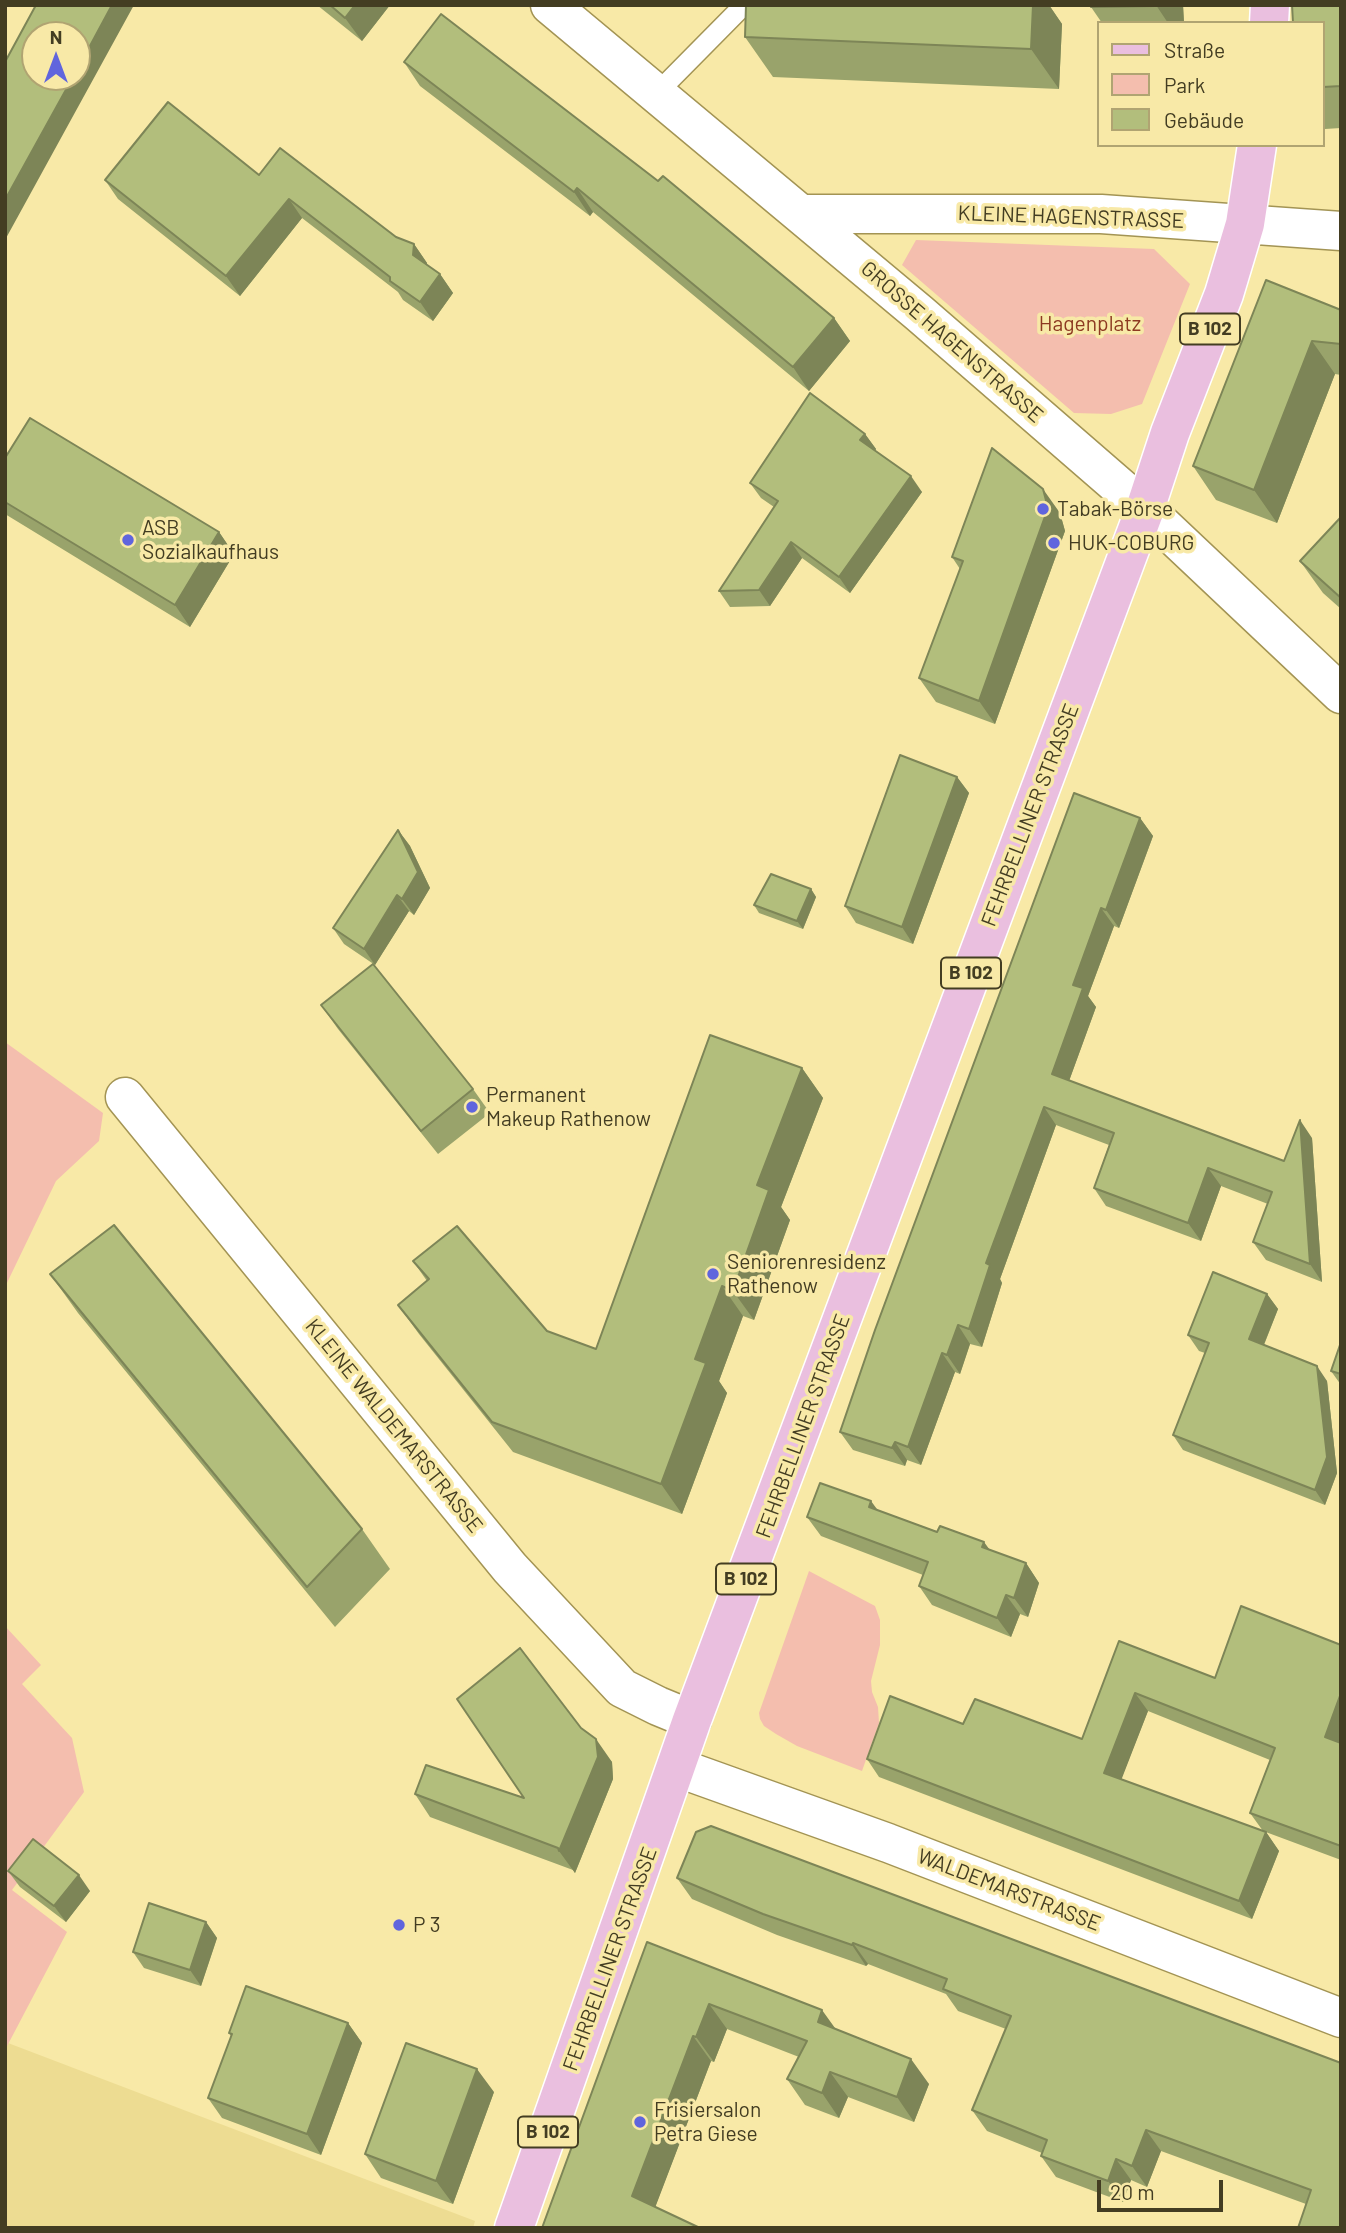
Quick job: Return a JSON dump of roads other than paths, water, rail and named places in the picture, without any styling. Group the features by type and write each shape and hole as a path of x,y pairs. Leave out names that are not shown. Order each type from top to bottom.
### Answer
{"main road":[{"name":"B 102","path":"1145,509 1170,433 1224,294 1245,224 1258,147"},
{"name":"FEHRBELLINER STRASSE","path":"514,2228 692,1720 1145,509"}],"street":[{"name":"GROSSE HAGENSTRASSE","path":"550,5 919,313 1145,509 1341,694"},
{"name":"KLEINE HAGENSTRASSE","path":"802,214 1101,214 1341,231"},
{"name":"KLEINE WALDEMARSTRASSE","path":"125,1097 510,1568 622,1688 692,1720"},
{"name":"WALDEMARSTRASSE","path":"676,1767 888,1843 1341,2018"}],"lane":[{"path":"656,94 744,5"}],"place":[{"name":"Tabak-Börse","path":"1043,509"},
{"name":"ASB Sozialkaufhaus","path":"128,540"},
{"name":"HUK-COBURG","path":"1054,543"},
{"name":"Permanent Makeup Rathenow","path":"472,1107"},
{"name":"Seniorenresidenz Rathenow","path":"713,1274"},
{"name":"P 3","path":"399,1925"},
{"name":"Frisiersalon Petra Giese","path":"640,2122"}],"park label":[{"name":"Hagenplatz","path":"1090,324"}]}
